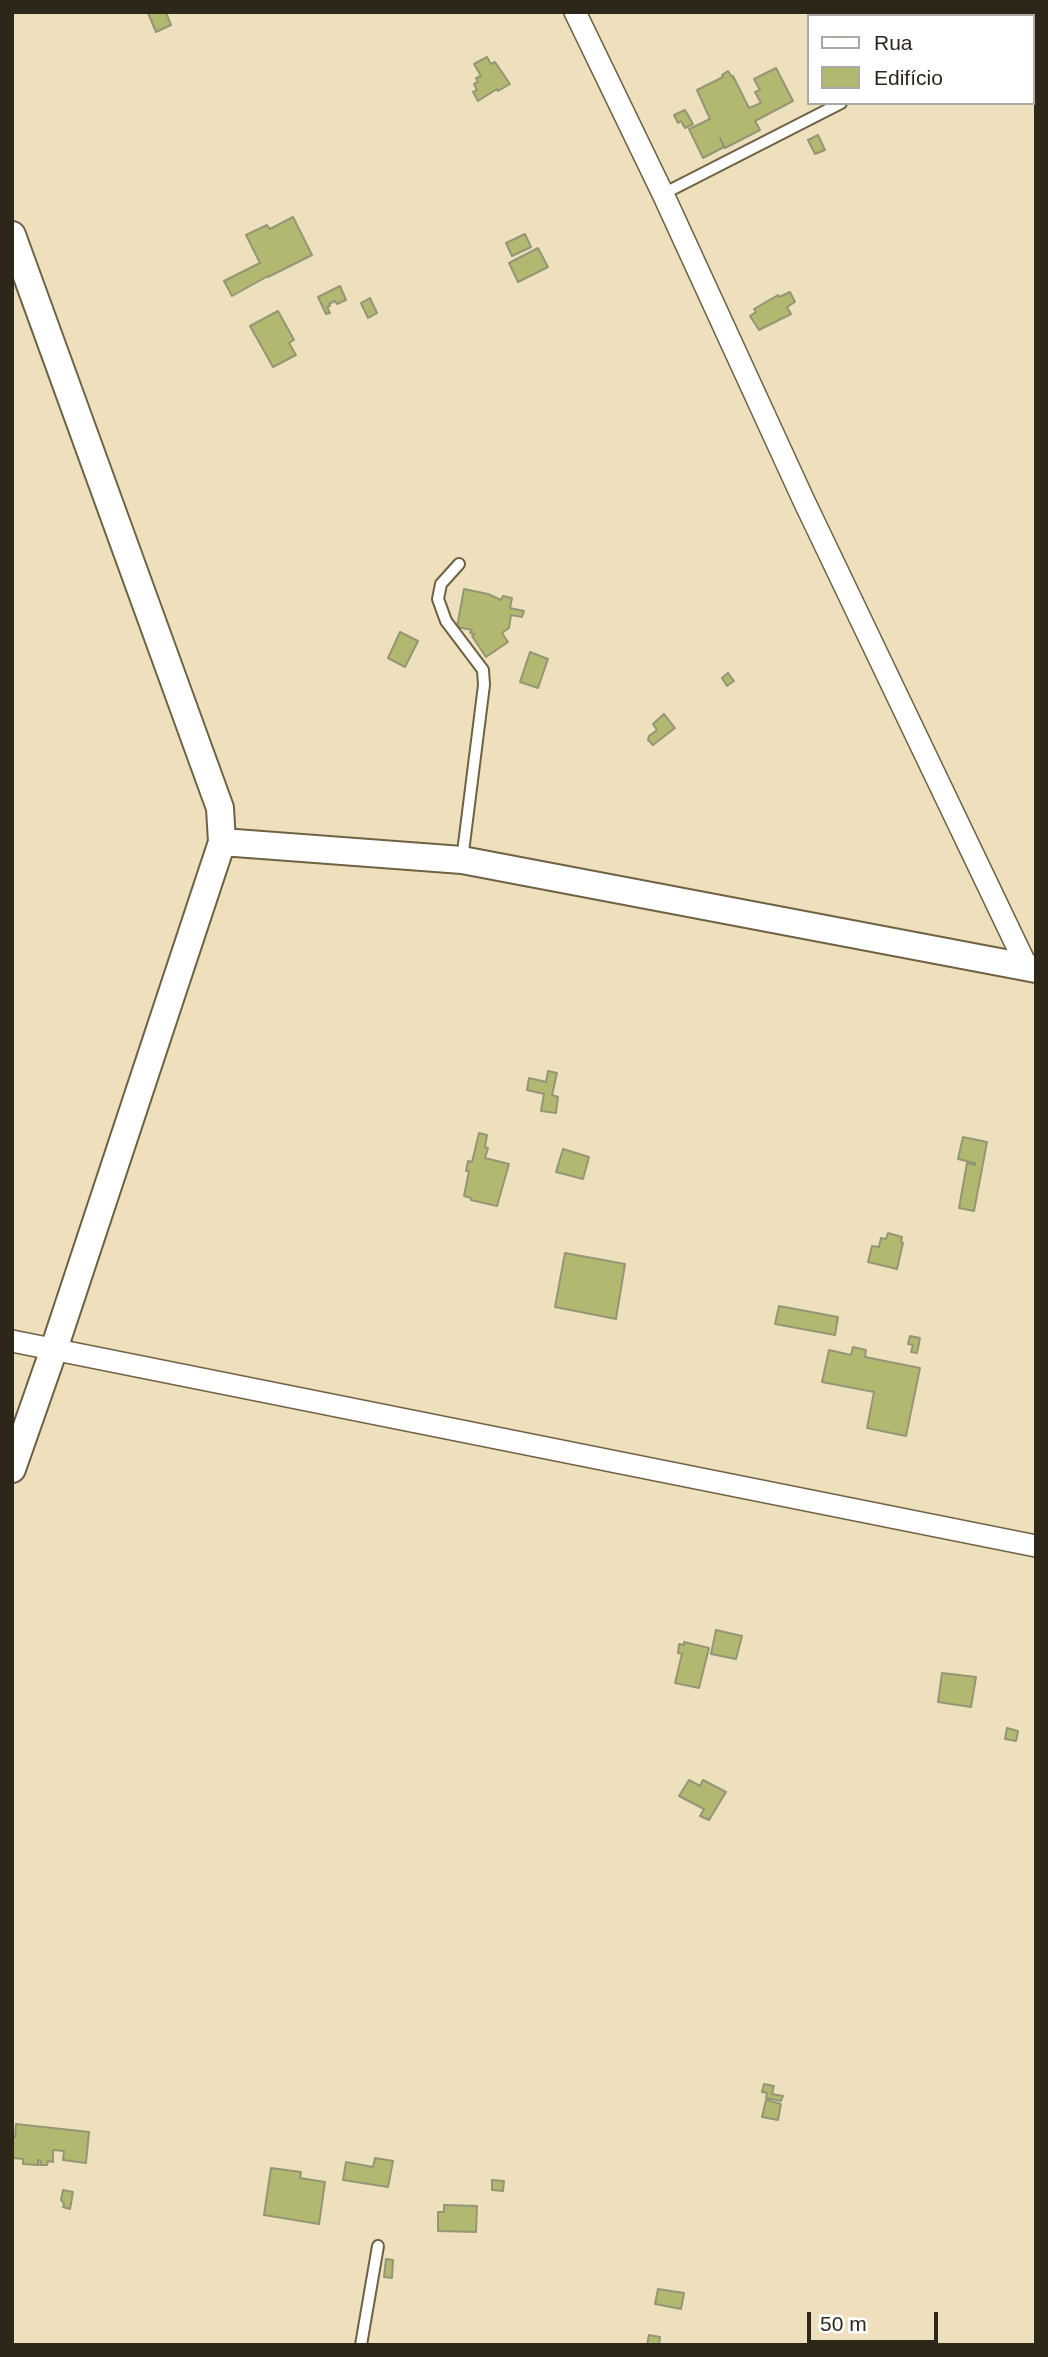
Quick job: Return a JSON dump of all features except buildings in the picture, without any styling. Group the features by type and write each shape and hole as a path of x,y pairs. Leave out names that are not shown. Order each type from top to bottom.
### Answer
{"street":[{"path":"575,12 663,194 804,501 1031,968"},
{"path":"12,235 220,808 222,842 12,1469"},
{"path":"222,842 462,860 1031,968"},
{"path":"12,1340 1036,1546"}],"lane":[{"path":"663,194 837,105"},
{"path":"459,564 440,584 438,599 446,621 482,670 484,685 462,860"},
{"path":"361,2345 379,2246"}]}
